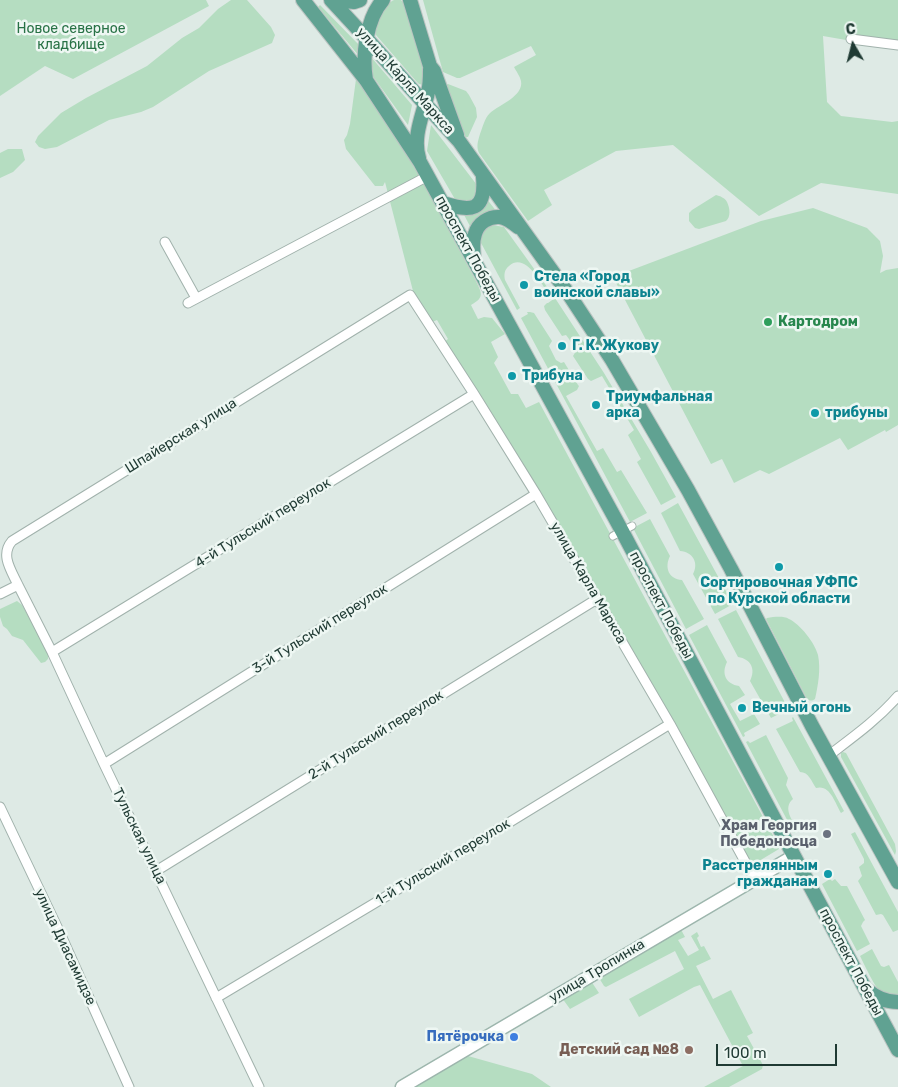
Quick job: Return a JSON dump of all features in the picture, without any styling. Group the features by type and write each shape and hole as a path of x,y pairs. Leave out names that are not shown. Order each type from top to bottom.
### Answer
{"main road":[{"name":"проспект Победы","path":"303,0 366,80 428,176 622,531 898,1050"},
{"name":"улица Карла Маркса","path":"331,0 459,141"},
{"path":"338,0 354,2 360,0"},
{"path":"366,80 364,67 367,39 370,25 383,0"},
{"name":"улица Карла Маркса","path":"410,0 430,66 434,71 443,94 459,141"},
{"path":"420,162 417,145 424,104 428,94 430,66"},
{"path":"459,141 570,296 612,360 688,490 731,569 798,701 898,882"},
{"path":"442,202 466,209 477,205 482,196 483,177"},
{"path":"475,262 473,250 475,232 480,224 486,220 501,217 523,230"},
{"name":"улица Тропинка","path":"402,1087 794,856"},
{"path":"864,986 873,995 886,1001 898,1002"}],"street":[{"path":"851,39 898,45"},
{"path":"165,242 192,300 428,176"},
{"name":"улица Карла Маркса","path":"410,295 536,494 670,724 754,878"},
{"name":"Шпайерская улица","path":"18,585 6,560 5,552 12,541 410,295"},
{"name":"4-й Тульский переулок","path":"52,652 474,394"},
{"name":"3-й Тульский переулок","path":"104,764 536,494"},
{"path":"0,594 18,585"},
{"name":"Тульская улица","path":"18,585 52,652 259,1087"},
{"name":"2-й Тульский переулок","path":"156,871 597,599"},
{"path":"828,756 863,730 884,712 898,696"},
{"name":"1-й Тульский переулок","path":"216,998 670,724"},
{"name":"улица Диасамидзе","path":"0,807 60,932 129,1087"}],"green space":[{"name":"Новое северное кладбище","path":"0,0 206,0 209,6 73,79 45,66 0,96"},
{"path":"231,0 247,0 271,27 275,35 272,43 209,71 153,107 109,120 57,147 45,149 39,147 35,142 38,136 61,113 147,66 182,38 199,28 218,9"},
{"path":"394,0 401,0 410,15 425,76 424,85 416,81 376,35 380,15 386,6"},
{"path":"423,0 898,0 898,49 823,36 827,102 841,116 892,122 898,121 898,194 821,183 759,216 673,145 616,151 544,190 552,205 528,221 479,153 477,146 488,115 510,100 519,91 521,81 514,67 536,55 531,46 460,78 443,72"},
{"path":"320,5 360,46 359,56 318,7"},
{"path":"371,57 412,105 408,125 372,75"},
{"path":"356,79 419,175 475,279 481,294 479,299 471,305 478,319 484,317 492,318 505,334 491,342 498,357 494,363 511,394 518,394 526,408 539,402 776,841 779,849 754,864 750,862 444,342 448,339 437,320 432,322 413,291 385,182 383,186 375,186 346,149 344,140 350,124"},
{"path":"448,84 466,91 476,108 477,117 468,137 464,135 456,118 446,85"},
{"path":"431,125 480,189 478,196 470,202 456,201 427,151"},
{"path":"8,149 22,149 25,160 13,172 0,178 0,153"},
{"path":"716,195 724,198 727,202 730,212 728,219 699,229 695,228 689,221 689,213"},
{"path":"486,198 497,212 471,228 463,213"},
{"name":"Картодром","path":"813,208 867,228 880,241 883,256 880,273 898,268 898,425 848,450 840,438 769,474 760,470 734,483 722,459 711,464 613,277 761,221"},
{"path":"492,225 504,227 550,291 548,293 532,270 526,265 515,263 509,266 506,269 505,280 520,308 517,310 480,241 483,231"},
{"path":"555,298 604,373 676,497 661,505 637,462 641,459 628,435 634,430 602,376 591,381 588,379 573,356 576,351 569,339 566,335 562,336 545,310 544,306"},
{"path":"527,312 534,313 552,341 549,346 556,360 561,363 564,362 579,386 577,390 566,396 597,451 603,448 617,472 621,470 647,513 630,522 521,318 528,314"},
{"path":"678,503 733,604 715,614 693,574 695,570 694,559 688,553 680,551 661,513"},
{"path":"650,519 670,556 668,560 669,572 674,578 682,580 704,619 686,629 633,528"},
{"path":"17,601 22,605 48,651 48,659 45,662 41,663 23,640 12,636 3,626 0,609"},
{"path":"736,610 790,712 787,710 771,718 750,681 752,677 751,665 746,660 738,657 718,619"},
{"path":"785,617 793,621 814,645 819,660 819,672 814,700 807,699 766,619"},
{"path":"707,625 727,662 725,666 726,678 731,683 739,686 745,695 730,704 740,721 754,714 760,724 744,733 745,736 743,737 689,635"},
{"path":"793,717 844,811 841,813 825,789 816,788 808,775 800,772 776,729 793,721"},
{"path":"766,735 788,778 786,785 793,799 788,806 788,810 798,831 794,833 746,742 750,743"},
{"path":"843,752 846,753 895,844 895,855 841,757"},
{"path":"855,832 898,912 898,930 893,932 883,915 876,915 858,881 862,876 859,867 864,863 864,859 851,834"},
{"path":"830,879 832,881 835,879 841,886 847,886 865,920 861,926 870,944 857,951 822,884"},
{"path":"679,926 685,937 678,940 688,956 699,950 691,936 697,932 699,936 697,938 701,947 704,946 711,959 696,966 713,999 731,990 753,1033 747,1036 763,1065 762,1069 729,1087 704,1087 743,1066 700,985 639,1017 629,999 684,969 675,951 606,987 596,973"},
{"path":"872,949 881,966 889,965 898,982 898,994 882,992 878,989 860,956"},
{"path":"591,981 599,993 570,1009 562,998"},
{"path":"468,1056 532,1074 551,1087 414,1087"}],"place":[{"name":"Стела «Город воинской славы»","path":"524,285"},
{"name":"Картодром","path":"768,322"},
{"name":"Г. К. Жукову","path":"562,346"},
{"name":"Трибуна","path":"512,376"},
{"name":"Триумфальная арка","path":"596,405"},
{"name":"трибуны","path":"815,413"},
{"name":"Сортировочная УФПС по Курской области","path":"779,567"},
{"name":"Вечный огонь","path":"742,708"},
{"name":"Храм Георгия Победоносца","path":"827,834"},
{"name":"Расстрелянным гражданам","path":"828,874"},
{"name":"Пятёрочка","path":"514,1037"},
{"name":"Детский сад №8","path":"689,1050"}]}
